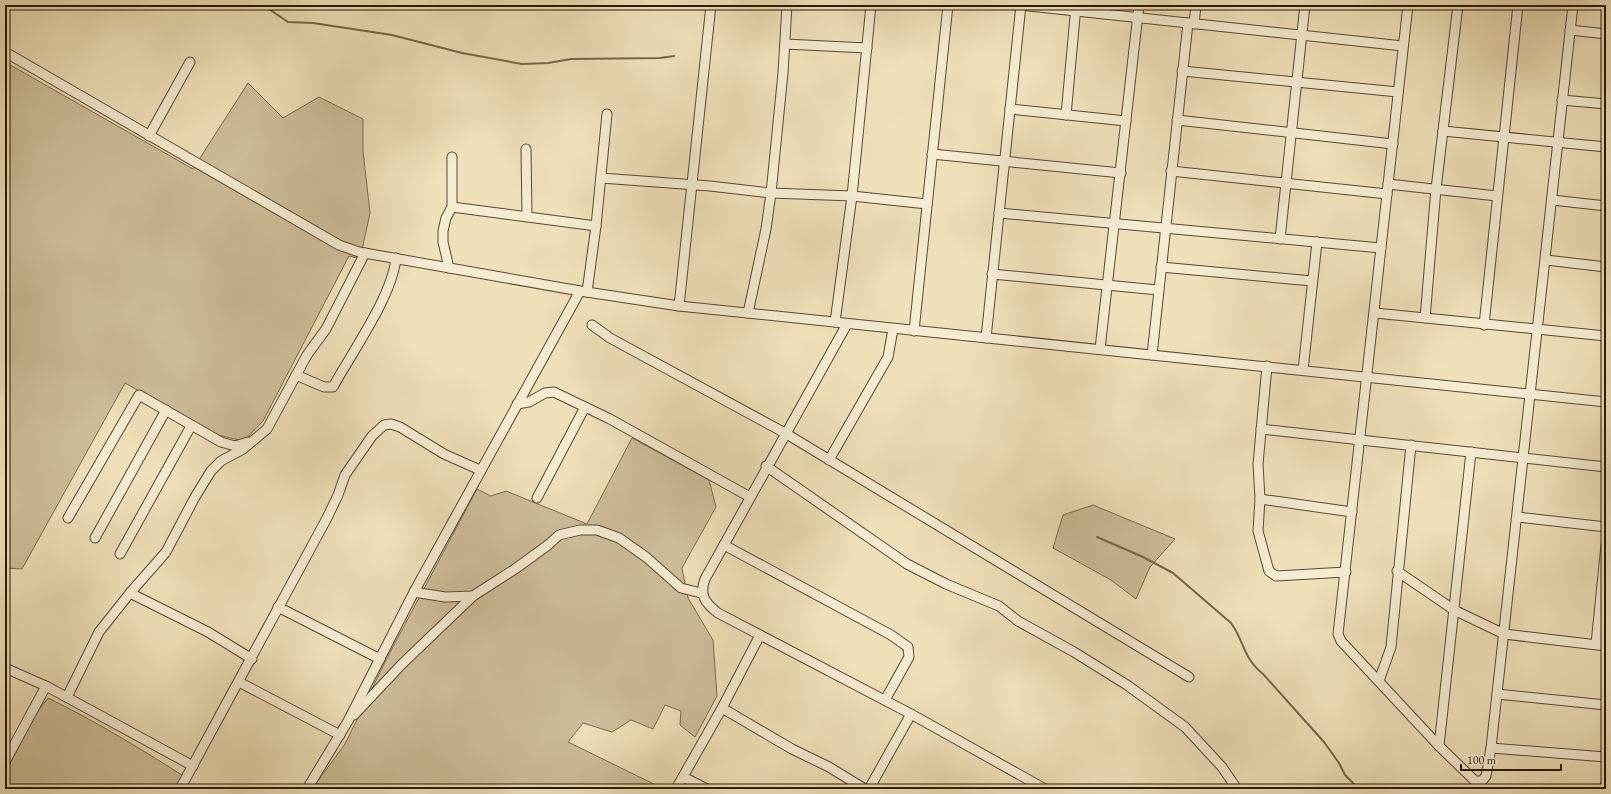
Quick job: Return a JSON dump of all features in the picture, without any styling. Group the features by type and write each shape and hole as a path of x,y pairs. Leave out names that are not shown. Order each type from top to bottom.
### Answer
{"street":[{"path":"679,306 711,5"},
{"path":"748,313 766,229 771,193 785,44 787,5"},
{"path":"835,322 852,196 871,5"},
{"path":"914,331 948,5"},
{"path":"986,338 1020,5 1076,8 1138,18 1403,46"},
{"path":"1100,349 1139,5"},
{"path":"1152,355 1182,71 1196,5"},
{"path":"1280,239 1305,5"},
{"path":"1408,5 1339,638 1439,746 1475,780 1482,781 1486,776 1491,748 1518,517 1573,5"},
{"path":"1425,318 1436,189 1458,5"},
{"path":"1484,325 1518,5"},
{"path":"1066,115 1076,8"},
{"path":"1570,30 1606,34"},
{"path":"785,44 867,48"},
{"path":"5,52 339,245 365,253 583,292 679,306 1606,402"},
{"path":"149,136 190,62"},
{"path":"1182,71 1398,92"},
{"path":"1562,100 1606,104"},
{"path":"1010,109 1126,121"},
{"path":"307,789 348,721 414,592 480,470 583,292 596,226 607,114"},
{"path":"1177,120 1393,144"},
{"path":"1443,131 1606,147"},
{"path":"526,149 527,216"},
{"path":"932,154 1120,173"},
{"path":"449,268 443,242 443,231 446,218 452,208 452,157"},
{"path":"1171,171 1387,194"},
{"path":"601,178 771,193 852,196 927,204"},
{"path":"1388,184 1497,196"},
{"path":"1552,200 1606,206"},
{"path":"452,208 527,216 596,226"},
{"path":"999,213 1382,248"},
{"path":"1303,370 1317,242"},
{"path":"67,697 99,632 130,593 166,552 195,497 211,471 221,461 243,449 267,429 296,375 326,329 365,253"},
{"path":"296,375 324,387 333,388 377,309 394,271 396,258"},
{"path":"1546,260 1606,267"},
{"path":"1161,267 1312,281"},
{"path":"992,274 1158,290"},
{"path":"1375,313 1538,331 1606,336"},
{"path":"848,324 766,466 705,578 702,593 705,601 714,610 911,714 1045,789"},
{"path":"592,325 610,338 785,433 1189,677"},
{"path":"829,460 888,357 893,329"},
{"path":"1266,366 1258,464 1260,499 1258,522 1259,540 1269,571 1276,576 1346,572"},
{"path":"517,404 529,402 550,391 585,406 750,497"},
{"path":"68,518 139,395 221,442 235,446 253,441"},
{"path":"537,498 585,406"},
{"path":"95,538 166,410"},
{"path":"180,789 252,659 278,607 330,512 345,475 372,436 384,425 391,424 400,427 444,454 480,470"},
{"path":"120,554 191,426"},
{"path":"1261,429 1606,467"},
{"path":"1379,681 1391,647 1397,571 1411,445"},
{"path":"1439,746 1471,452"},
{"path":"766,466 907,564 946,584 999,606 1018,621 1074,652 1127,685 1185,727 1222,767 1237,789"},
{"path":"1260,499 1352,512"},
{"path":"1518,517 1606,527"},
{"path":"348,721 402,664 473,596 515,569 559,535 580,530 597,530 619,538 646,557 681,588 702,593"},
{"path":"724,545 891,635 908,647 909,658 885,700"},
{"path":"1596,644 1606,546"},
{"path":"1397,571 1454,610 1504,634 1606,646"},
{"path":"414,592 445,598 473,596"},
{"path":"130,593 208,632 252,659"},
{"path":"278,607 380,659"},
{"path":"676,789 722,708 760,635"},
{"path":"5,668 46,686 193,766"},
{"path":"239,682 340,735"},
{"path":"5,762 46,686"},
{"path":"1497,694 1606,704"},
{"path":"722,708 792,749 829,767 865,789"},
{"path":"869,789 911,714"},
{"path":"1491,748 1606,757"},
{"path":"683,776 706,789"},
{"path":"1605,789 1606,783"}],"shaded area":[{"path":"5,62 193,169 248,83 283,118 319,97 363,119 363,151 370,213 360,259 349,256 263,421 244,441 218,435 125,383 22,569 5,568"},
{"path":"632,438 709,480 716,507 682,568 688,598 713,640 717,696 695,737 680,725 681,711 665,705 653,729 631,720 612,732 583,723 568,742 664,789 312,789 345,744 386,660 477,489 491,496 506,491 587,524"},
{"path":"1093,505 1175,539 1150,567 1136,599 1111,580 1053,548 1063,515"},
{"path":"48,698 120,737 188,779 183,789 5,789 5,753"}],"waterway":[{"path":"263,5 288,22 313,23 392,35 462,53 522,64 548,63 571,59 660,58 674,56"},
{"path":"1097,537 1143,557 1173,573 1231,623 1236,630 1251,662 1324,742 1339,763 1345,775 1359,789"}]}
